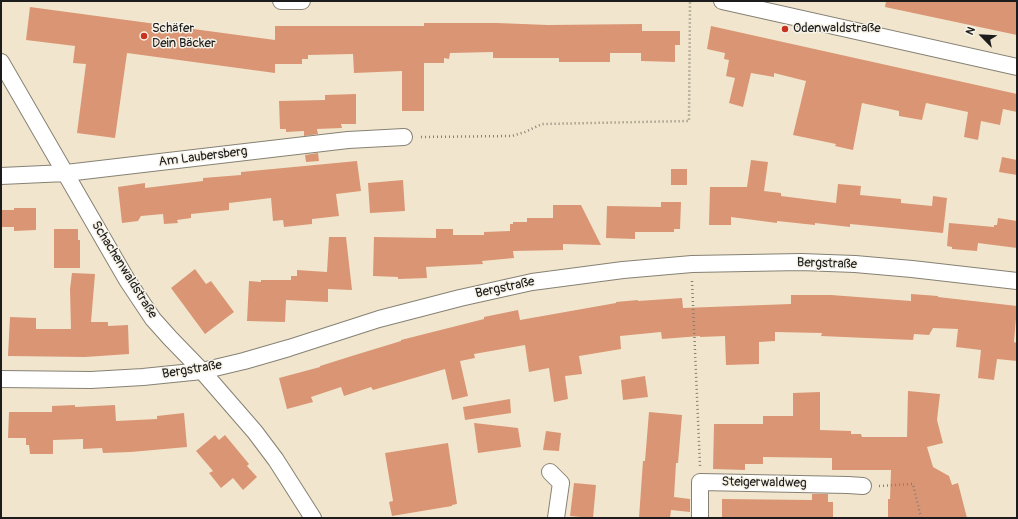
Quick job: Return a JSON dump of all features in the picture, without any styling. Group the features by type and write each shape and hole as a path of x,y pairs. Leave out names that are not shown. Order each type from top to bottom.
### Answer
{"street":[{"path":"281,1 302,1"},
{"path":"722,1 1017,67"},
{"name":"Schachenwaldstraße","path":"1,62 127,280 149,312 170,338 202,371 256,432 276,460 313,518"},
{"name":"Am Laubersberg","path":"1,176 66,173 348,140 404,137"},
{"name":"Bergstraße","path":"1,379 91,380 143,378 202,371 289,348 379,319 460,298 532,282 588,274 692,264 801,262 855,264 954,273 1017,281"},
{"path":"550,472 561,483 556,518"},
{"path":"700,482 700,518"},
{"name":"Steigerwaldweg","path":"700,482 848,484 863,486"}],"path":[{"path":"404,137 512,136 526,132 542,124 689,122 690,1"},
{"path":"692,264 700,482"},
{"path":"863,486 913,484 921,518"}],"building":[{"path":"886,1 1017,1 1017,35 885,7"},
{"path":"30,7 275,40 275,26 424,26 424,23 548,25 642,24 642,31 680,31 680,45 675,45 675,62 641,61 641,53 610,53 610,62 559,62 559,58 493,58 493,52 450,53 449,59 444,58 444,63 424,63 424,111 402,111 402,71 354,73 353,54 308,55 308,59 302,59 302,64 275,64 275,73 127,53 115,138 77,133 86,64 73,63 75,46 26,40"},
{"path":"711,26 1017,94 1017,112 1003,109 1000,125 981,121 978,140 964,137 968,112 926,103 922,120 899,116 899,111 862,103 853,150 835,146 836,144 793,135 806,81 774,73 774,77 751,73 743,107 729,103 735,78 726,76 729,60 724,59 725,53 707,49"},
{"path":"356,94 356,124 341,124 342,128 317,129 318,134 304,136 304,131 286,132 286,129 280,129 279,101 325,100 325,95"},
{"path":"318,153 319,161 306,162 305,155"},
{"path":"1002,157 1017,160 1017,175 999,172"},
{"path":"751,160 768,162 764,191 781,193 781,196 836,203 838,184 861,186 860,195 901,199 901,203 932,206 933,196 947,198 943,233 850,224 850,227 815,223 815,225 777,221 777,223 731,217 731,225 709,225 710,187 747,187"},
{"path":"357,161 361,191 336,194 339,216 312,219 312,224 284,227 283,220 273,221 271,198 229,203 229,210 191,214 191,218 177,220 178,223 164,224 163,214 141,216 138,221 122,223 118,187 145,183 145,188 203,181 203,178 241,175 241,172"},
{"path":"671,169 687,169 687,185 671,185"},
{"path":"403,180 405,211 370,213 368,183"},
{"path":"661,202 681,202 680,229 674,229 674,232 635,232 635,239 606,238 607,206 661,207"},
{"path":"553,205 581,205 601,245 563,244 563,250 513,251 514,258 482,261 483,264 426,267 427,278 398,279 398,277 373,276 374,237 436,238 436,229 453,229 453,235 484,235 484,232 510,231 510,224 513,224 513,222 527,222 527,218 553,218"},
{"path":"14,208 36,208 36,230 14,231 14,227 1,227 1,210 14,210"},
{"path":"998,218 1017,221 1017,248 978,243 977,251 952,249 952,247 947,246 949,223 994,227 994,225 997,225"},
{"path":"54,229 78,229 78,240 80,240 80,268 54,268"},
{"path":"329,237 346,237 352,290 328,289 328,302 286,300 285,322 247,321 249,281 261,282 261,280 291,280 291,276 297,276 297,270 327,272"},
{"path":"195,269 206,284 211,281 234,312 205,334 171,288"},
{"path":"72,273 95,274 91,322 108,322 108,326 128,325 129,354 85,357 8,356 10,317 36,318 36,329 71,329 70,289"},
{"path":"911,294 1017,306 1014,342 1017,343 1017,361 997,359 994,380 978,378 981,350 956,347 958,329 933,328 929,335 914,334 913,340 821,336 822,333 775,332 775,341 759,342 759,364 726,365 725,336 662,339 661,332 620,336 621,349 579,356 582,374 565,376 568,399 554,402 549,368 529,372 525,345 474,354 475,358 460,361 468,396 452,400 445,369 373,390 371,387 344,396 341,387 311,397 313,402 287,409 279,378 320,367 401,340 484,319 484,317 518,310 520,320 616,302 638,300 682,298 683,308 791,304 791,295 831,295 911,301"},
{"path":"645,376 648,397 623,400 621,380"},
{"path":"908,391 940,394 937,420 943,443 927,447 933,467 949,476 952,485 958,483 967,518 888,518 891,470 832,470 832,458 763,457 763,464 745,464 745,470 713,469 714,424 763,424 763,416 793,416 793,393 820,392 820,430 851,431 851,434 861,434 862,437 907,437"},
{"path":"510,399 511,413 465,420 463,407"},
{"path":"75,405 75,407 115,405 116,421 157,419 157,416 184,413 187,447 103,453 102,448 83,449 83,439 53,440 53,454 30,454 29,445 26,445 26,438 8,438 9,412 52,412 52,406"},
{"path":"649,412 682,415 678,463 676,463 674,497 690,499 690,512 671,510 670,518 639,518 643,461 645,461"},
{"path":"474,423 518,428 521,447 478,453"},
{"path":"546,431 561,433 559,451 543,450"},
{"path":"215,435 219,440 225,435 249,464 247,466 257,477 243,490 233,478 221,488 209,473 213,471 196,451"},
{"path":"448,443 457,504 392,516 389,502 393,501 385,453"},
{"path":"574,483 596,485 593,518 570,516"},
{"path":"812,494 828,494 828,502 833,502 833,518 722,518 722,499 812,500"}],"place":[{"name":"Odenwaldstraße","path":"785,29"},
{"name":"Schäfer Dein Bäcker","path":"144,36"}]}
